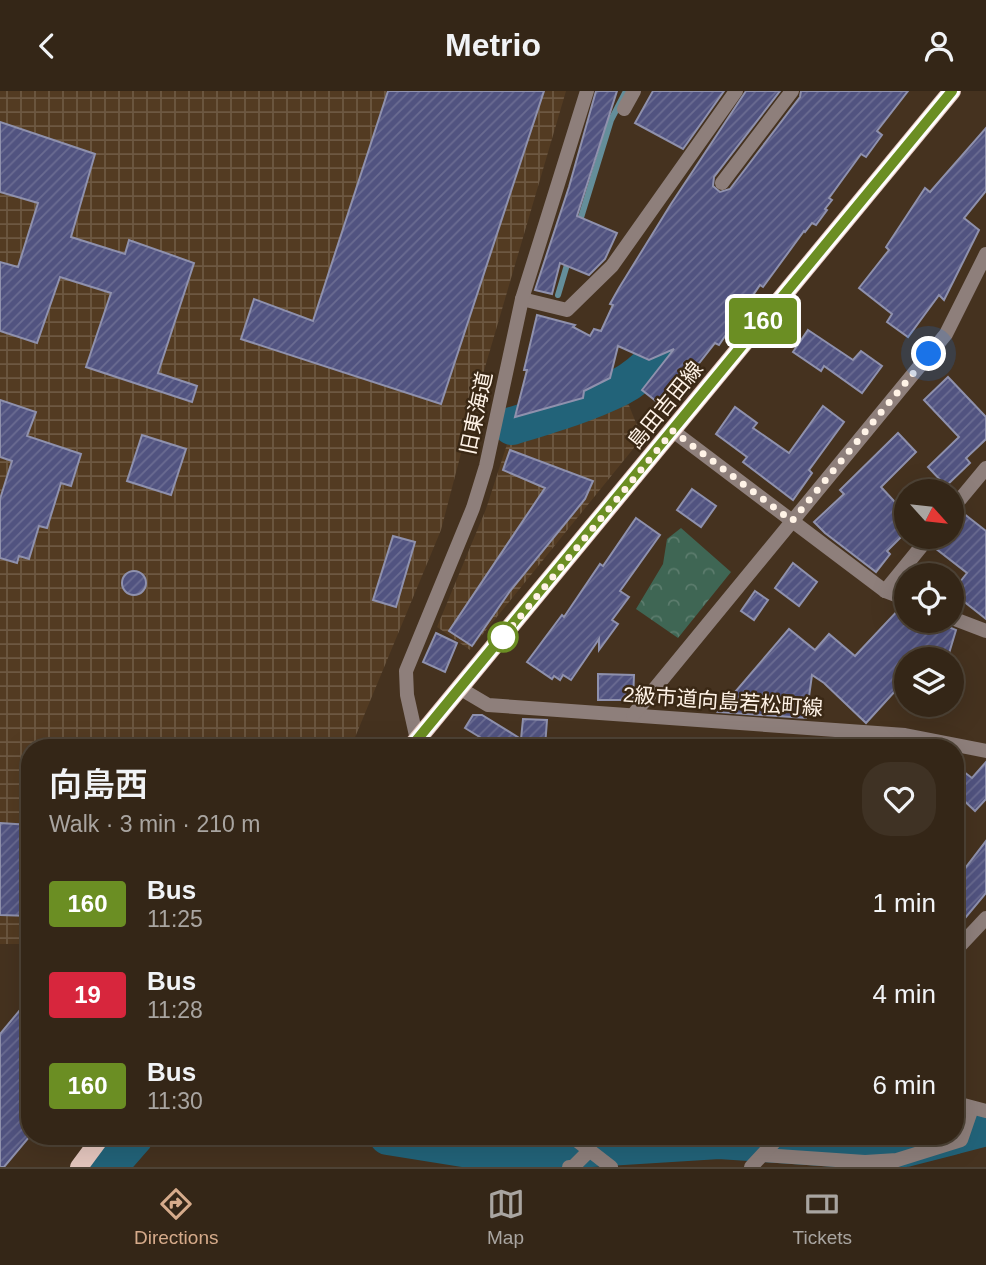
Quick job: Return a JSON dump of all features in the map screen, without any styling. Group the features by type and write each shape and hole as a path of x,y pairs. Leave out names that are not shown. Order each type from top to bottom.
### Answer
{"main road":[{"name":"島田吉田線","path":"417,739 952,91"},
{"path":"79,1167 95,1145"}],"street":[{"name":"旧東海道","path":"413,739 406,671 473,508 486,466 522,299 587,91"},
{"path":"624,109 634,91"},
{"path":"522,299 567,310 612,266 736,91"},
{"path":"722,183 792,91"},
{"path":"633,715 946,334 986,254"},
{"path":"673,431 885,591 894,594"},
{"path":"964,495 986,468"},
{"path":"885,591 919,549"},
{"path":"964,623 986,631"},
{"name":"2級市道向島若松町線","path":"461,689 488,705 905,735 925,739"},
{"name":"2級市道向島若松町線","path":"964,747 986,751"},
{"path":"964,941 986,918"},
{"path":"964,1135 979,1109"},
{"path":"583,1145 611,1167"},
{"path":"751,1167 771,1145"},
{"path":"762,1155 865,1162 897,1160 945,1145"},
{"path":"569,1167 573,1167 590,1150"},
{"path":"906,1167 920,1153"}],"shaded area":[{"path":"0,91 566,91 471,415 441,530 354,739 21,739 21,944 0,944"},
{"path":"626,398 642,438 470,650 437,627 486,509 510,435"}],"green space":[{"path":"681,528 731,572 678,638 636,609 663,564 667,539"}],"building":[{"path":"388,91 544,91 441,404 241,339 254,299 313,321"},
{"path":"596,91 617,91 577,216 617,233 605,259 589,275 560,263 552,294 535,290 569,187"},
{"path":"653,91 724,91 683,149 635,123"},
{"path":"746,91 780,91 714,177 713,186 720,192 730,189 800,97 801,91 908,91 877,131 882,135 866,157 861,154 829,198 832,200 816,225 812,223 804,231 763,287 760,285 719,345 715,343 696,367 692,364 661,405 642,390 674,349 649,360 618,346 610,378 584,391 583,398 515,417 537,315 575,325 573,327 590,336 594,329 601,331 613,305 610,304 619,288"},
{"path":"0,122 95,154 71,237 125,254 129,240 194,263 158,373 197,386 192,402 86,367 111,293 60,277 37,343 0,331 0,262 18,267 38,203 0,192"},
{"path":"986,128 986,191 964,218 979,230 944,300 939,295 908,337 887,322 892,314 859,288 889,250 886,247 925,188 930,192"},
{"path":"808,330 853,360 861,351 882,366 862,393 824,366 821,371 793,352"},
{"path":"948,377 986,417 986,439 966,458 970,463 953,479 939,479 928,467 959,437 924,400"},
{"path":"0,400 36,412 27,436 81,454 71,486 61,483 47,528 39,526 29,559 19,556 17,563 0,558 0,499 12,461 0,457"},
{"path":"823,406 844,422 809,470 812,473 793,500 743,462 747,457 716,434 735,407 757,423 753,428 789,453"},
{"path":"898,433 916,452 881,487 894,501 894,544 887,551 890,554 876,572 814,522 844,494 840,490"},
{"path":"142,435 186,449 171,495 127,481"},
{"path":"510,450 593,481 585,499 510,591 472,646 449,631 545,488 503,470"},
{"path":"692,489 716,506 701,527 677,510"},
{"path":"964,514 986,531 986,619 964,602 964,577 967,573 964,571 964,563 954,563 936,549 964,549"},
{"path":"636,518 660,535 620,591 629,597 612,620 618,624 599,650 599,639 571,680 563,675 560,680 554,676 552,679 527,662 562,615 564,617 600,564 603,566"},
{"path":"393,536 415,542 396,607 373,600"},
{"path":"793,563 817,582 799,606 775,588"},
{"path":"134,571 143,574 146,583 143,592 134,595 125,592 122,583 125,574"},
{"path":"755,591 768,600 754,620 741,611"},
{"path":"894,614 894,633 955,633 951,647 894,647 894,692 866,723 812,675 806,718 718,712 789,629 815,650 829,634 855,656"},
{"path":"436,633 457,643 445,672 423,662"},
{"path":"598,674 634,675 633,700 598,700"},
{"path":"473,715 482,715 521,739 483,739 465,728"},
{"path":"523,719 547,720 546,739 521,739"},
{"path":"986,762 986,799 975,811 964,801 964,772 972,778"},
{"path":"0,823 21,824 21,916 0,915"},
{"path":"986,841 986,893 964,919 964,870"},
{"path":"21,1009 22,1145 4,1167 0,1167 0,1034"}],"waterway":[{"path":"579,224 611,120 626,91"},
{"path":"558,295 569,258"},
{"path":"512,426 580,404 630,381 660,355 693,314"},
{"path":"964,1133 986,1127"},
{"path":"108,1167 127,1145"},
{"path":"444,1145 482,1151 528,1152 639,1145"},
{"path":"793,1145 881,1151 917,1145"}],"bus line":[{"name":"160","path":"418,739 952,91"}],"route":[{"path":"503,637 496,646 673,431 792,521 929,354"}]}
